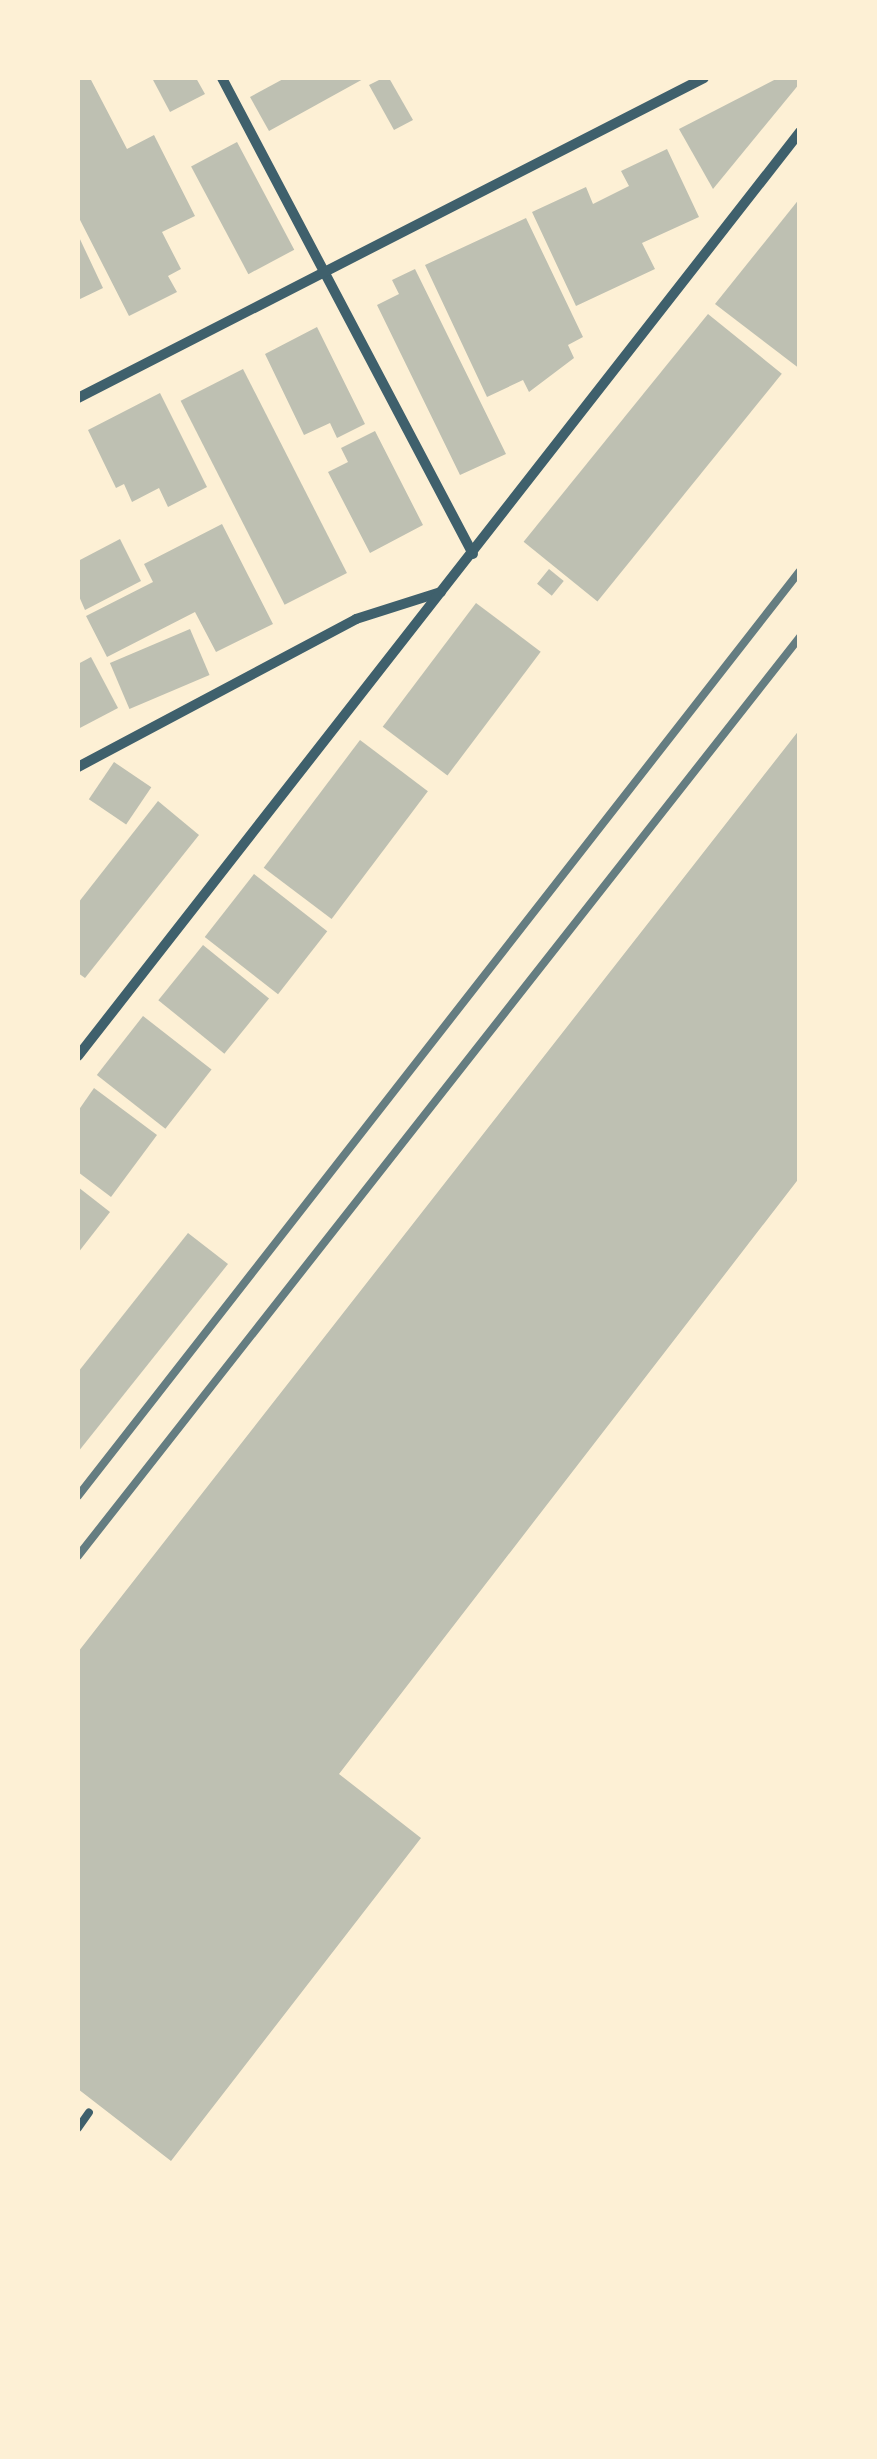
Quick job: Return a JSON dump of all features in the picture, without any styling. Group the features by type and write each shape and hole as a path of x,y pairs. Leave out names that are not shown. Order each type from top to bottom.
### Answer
{"street":[{"path":"222,78 473,554"},
{"path":"78,398 704,78"},
{"path":"78,1056 800,132"},
{"path":"78,767 356,619 442,591"}],"lane":[{"path":"78,2128 89,2112"}],"building":[{"path":"78,78 90,78 127,149 154,135 195,216 162,232 181,269 168,276 177,292 129,316 78,216"},
{"path":"152,78 196,78 205,94 170,112"},
{"path":"285,78 365,78 269,131 250,97"},
{"path":"389,78 413,120 394,130 369,85"},
{"path":"778,78 800,78 800,83 713,189 679,129"},
{"path":"237,142 294,250 248,274 191,166"},
{"path":"667,149 699,217 642,243 655,269 576,306 532,212 586,187 593,204 629,186 621,171"},
{"path":"800,198 800,369 715,304"},
{"path":"526,218 583,337 568,345 574,358 529,392 523,380 487,397 425,265"},
{"path":"78,235 103,288 78,300"},
{"path":"415,269 506,454 460,475 377,305 399,294 392,280"},
{"path":"708,314 782,374 597,601 524,542"},
{"path":"317,327 365,424 337,438 330,423 304,435 265,354"},
{"path":"243,369 347,573 285,605 181,401"},
{"path":"160,393 207,487 168,507 159,488 132,502 124,484 116,488 88,430"},
{"path":"375,431 423,525 370,553 328,472 348,462 341,448"},
{"path":"222,524 273,624 216,652 195,612 107,657 86,616 153,582 144,564"},
{"path":"120,539 141,581 85,610 78,594 78,561"},
{"path":"549,569 564,581 552,596 537,584"},
{"path":"476,603 541,652 447,776 383,727"},
{"path":"190,629 210,675 129,709 110,663"},
{"path":"91,657 118,708 78,729 78,664"},
{"path":"800,729 800,1177 339,1774 421,1838 171,2161 78,2089 78,1652"},
{"path":"360,740 428,791 332,919 264,868"},
{"path":"114,762 151,787 126,824 89,799"},
{"path":"158,801 199,835 85,978 78,973 78,903"},
{"path":"254,874 327,931 278,994 205,937"},
{"path":"203,945 269,998 224,1054 158,1000"},
{"path":"143,1016 212,1070 165,1129 97,1075"},
{"path":"94,1088 157,1135 111,1197 78,1172 78,1111"},
{"path":"78,1187 110,1212 78,1253"},
{"path":"188,1233 228,1264 78,1452 78,1372"}],"railway":[{"path":"78,1496 800,571"},
{"path":"78,1556 800,637"}]}
